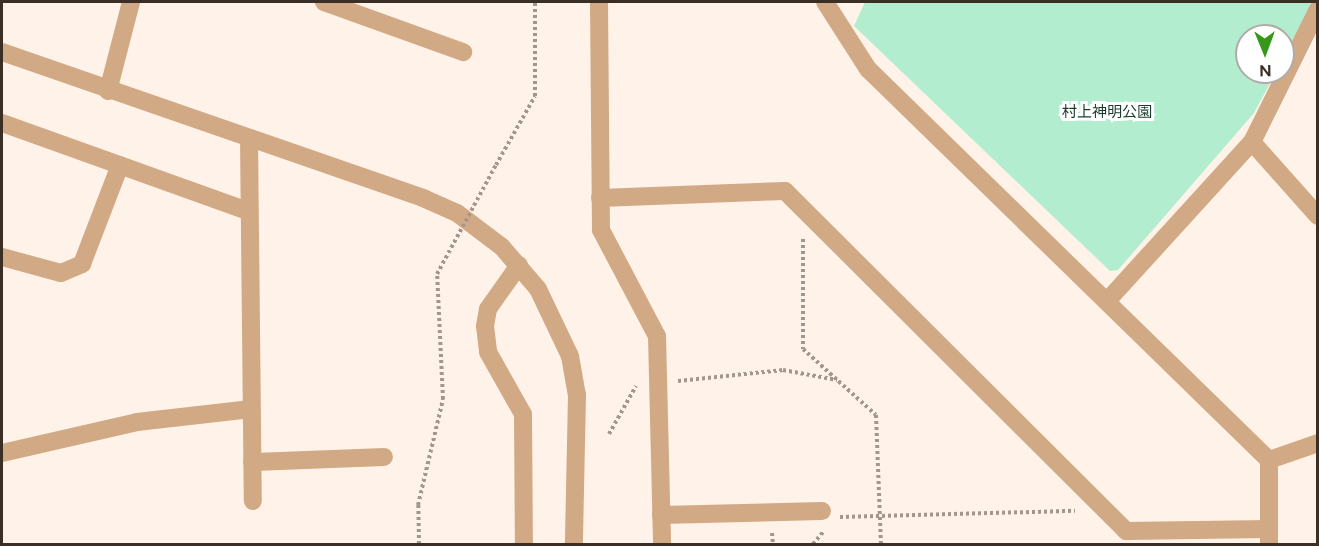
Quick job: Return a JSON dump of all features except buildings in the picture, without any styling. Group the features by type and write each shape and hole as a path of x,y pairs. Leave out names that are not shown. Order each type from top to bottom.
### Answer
{"street":[{"path":"108,91 130,2"},
{"path":"324,2 463,52"},
{"path":"599,2 601,230 657,336 662,544"},
{"path":"600,198 785,191 1126,531 1269,537 1269,460 1108,300 868,69 825,2"},
{"path":"1108,300 1252,142 1317,9"},
{"path":"2,52 457,213 519,265 548,306 570,356 577,395 574,544"},
{"path":"2,123 248,211"},
{"path":"249,138 248,211 253,501"},
{"path":"1252,142 1317,216"},
{"path":"2,257 61,273 82,264 120,165"},
{"path":"519,265 488,309 485,326 488,352 523,414 524,544"},
{"path":"2,453 137,422 251,410"},
{"path":"1269,460 1317,443"},
{"path":"252,462 384,457"},
{"path":"661,515 822,511"}],"path":[{"path":"419,544 418,505 442,399 437,274 534,96 535,2"},
{"path":"803,209 803,349 876,415 881,544"},
{"path":"609,434 657,349"},
{"path":"658,383 783,370 838,380"},
{"path":"813,544 836,517 1106,511"}],"green space":[{"name":"村上神明公園","path":"865,2 1313,2 1295,36 1295,24 1235,24 1235,84 1270,84 1254,113 1118,270 1110,271 854,26"}]}
